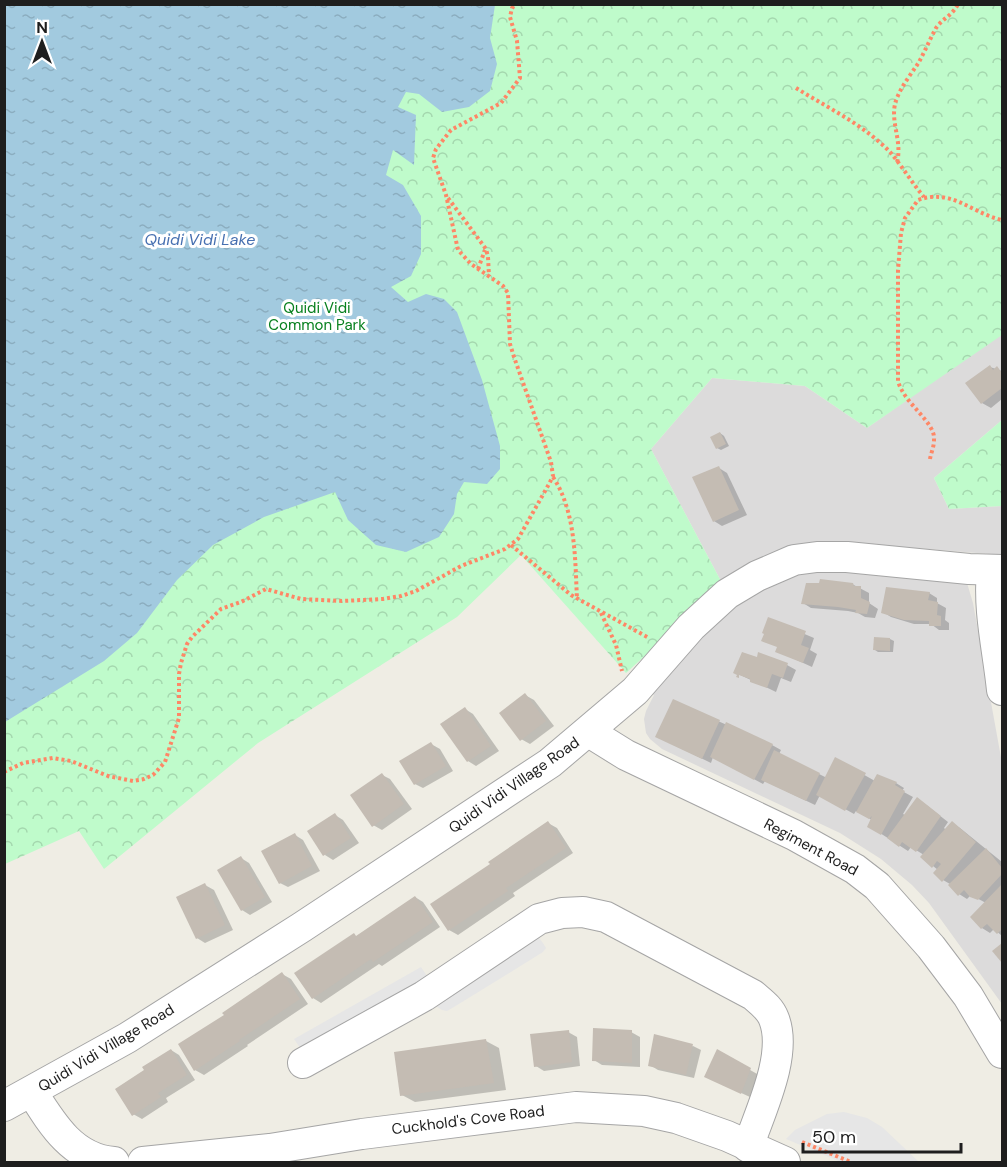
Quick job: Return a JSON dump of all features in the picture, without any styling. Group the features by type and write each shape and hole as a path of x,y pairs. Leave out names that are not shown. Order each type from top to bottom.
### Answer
{"street":[{"name":"Quidi Vidi Village Road","path":"4,1106 127,1038 302,927 550,763 635,691 691,627 734,590 757,576 794,560 817,557 847,557 997,570"},
{"path":"997,570 991,590 992,623 1002,690"},
{"name":"Regiment Road","path":"589,732 626,755 803,840 855,869 877,886 931,947 968,996 1002,1053"},
{"path":"303,1063 424,996 539,919 562,913 583,912 606,917 654,941 753,994 766,1005 774,1018 778,1033 774,1070 774,1154"},
{"path":"32,1092 52,1122 73,1147 87,1156 114,1162"},
{"name":"Cuckhold's Cove Road","path":"143,1162 272,1156 372,1132 576,1107 644,1111 703,1127 774,1154"}],"path":[{"path":"516,4 512,8 510,17 517,41 520,78 501,103 451,130 436,149 433,158 446,195 458,250 478,269 503,286 508,293 510,344 513,357 547,447 553,476 563,497 570,522 575,552 577,599"},
{"path":"897,162 898,137 893,111 897,97 937,26 955,11 958,4"},
{"path":"796,88 848,119 891,153 924,197"},
{"path":"446,195 486,249 489,276"},
{"path":"930,459 935,439 933,430 900,391 896,361 898,270 901,233 905,218 910,208 918,200 936,195 951,198 1002,220"},
{"path":"478,269 486,249"},
{"path":"4,772 23,763 52,758 71,761 108,776 134,781 144,779 165,762 179,718 179,675 187,644 220,609 241,602 266,589 300,599 318,601 363,601 401,597 461,566 511,545 525,530 553,476"},
{"path":"511,545 577,599 652,640 668,654"},
{"path":"601,612 616,645 621,669 635,691"},
{"path":"774,1154 851,1162"}],"shaded area":[{"path":"1002,333 1002,420 934,478 949,509 1002,506 1002,555 877,545 723,585 651,449 712,378 805,386 867,428"},
{"path":"799,567 967,583 973,603 1002,763 1002,1004 929,903 881,859 840,833 662,749 646,733 644,719 654,695 651,693 656,684 737,599"},
{"path":"522,917 546,948 543,952 447,1011 431,1003 303,1052 294,1039 421,967 429,979"},
{"path":"844,1112 867,1118 882,1127 919,1162 841,1162 786,1139 795,1130 827,1114"}],"green space":[{"name":"Quidi Vidi Common Park","path":"4,5 1002,5 1002,335 867,428 805,386 712,378 651,449 723,585 626,673 521,555 457,617 258,743 104,869 79,831 5,864"},
{"path":"1002,420 1002,506 949,509 934,478"}],"water":[{"name":"Quidi Vidi Lake","path":"5,4 495,5 490,38 497,64 490,91 469,107 442,112 419,94 406,92 398,107 416,115 414,165 393,150 386,175 403,185 421,216 421,254 411,276 391,287 408,302 426,294 444,299 457,312 482,380 500,446 500,469 487,484 464,482 457,494 454,514 439,537 406,552 376,545 348,520 335,492 264,517 213,545 177,580 137,633 104,661 5,722"}],"building":[{"path":"990,365 993,370 997,366 1002,373 1002,388 981,404 965,383"},
{"path":"720,432 726,444 716,449 710,437"},
{"path":"719,466 739,510 713,522 692,477"},
{"path":"820,579 861,586 861,598 870,602 867,614 855,613 856,610 838,607 801,604 806,583 819,583"},
{"path":"886,587 930,592 928,600 938,602 937,615 941,616 941,626 929,626 929,621 904,620 881,613"},
{"path":"768,617 806,631 801,645 809,648 803,663 775,652 777,647 761,641"},
{"path":"874,637 890,638 890,651 873,650"},
{"path":"742,652 757,657 758,652 788,663 783,678 772,674 767,688 739,675 739,678 736,677 737,675 733,673"},
{"path":"525,693 546,721 520,741 499,713"},
{"path":"673,699 720,720 702,759 655,737"},
{"path":"465,707 491,746 467,762 440,724"},
{"path":"726,722 773,744 754,780 710,757"},
{"path":"431,742 446,766 414,785 399,761"},
{"path":"774,750 820,773 806,801 761,780"},
{"path":"835,757 866,773 845,811 816,795"},
{"path":"382,773 404,804 372,827 350,795"},
{"path":"877,774 897,782 895,785 905,791 881,835 867,827 872,816 869,819 856,812"},
{"path":"917,797 941,816 916,852 902,842 899,847 887,838"},
{"path":"335,813 351,838 323,856 307,831"},
{"path":"548,821 566,848 506,888 508,891 448,931 430,904 490,864 488,862"},
{"path":"952,821 976,842 942,882 933,873 941,864 937,861 932,868 920,857"},
{"path":"295,833 312,866 279,884 261,851"},
{"path":"986,848 1002,868 1002,874 978,900 970,897 964,890 958,896 948,885"},
{"path":"241,856 265,897 241,911 217,870"},
{"path":"205,883 225,925 196,939 176,897"},
{"path":"1002,884 1002,929 997,934 987,924 981,929 970,917"},
{"path":"415,896 433,922 373,962 371,959 312,999 294,973 354,933 356,936"},
{"path":"1002,943 1002,963 992,951"},
{"path":"282,972 300,999 194,1071 178,1044 224,1015 222,1013"},
{"path":"593,1028 632,1030 632,1063 592,1061"},
{"path":"569,1030 572,1062 534,1067 530,1034"},
{"path":"654,1034 693,1044 686,1075 648,1066"},
{"path":"486,1039 494,1083 400,1096 394,1052"},
{"path":"171,1049 187,1075 158,1093 161,1097 132,1116 115,1089 144,1070 142,1067"},
{"path":"717,1049 751,1068 741,1094 704,1077"}]}
